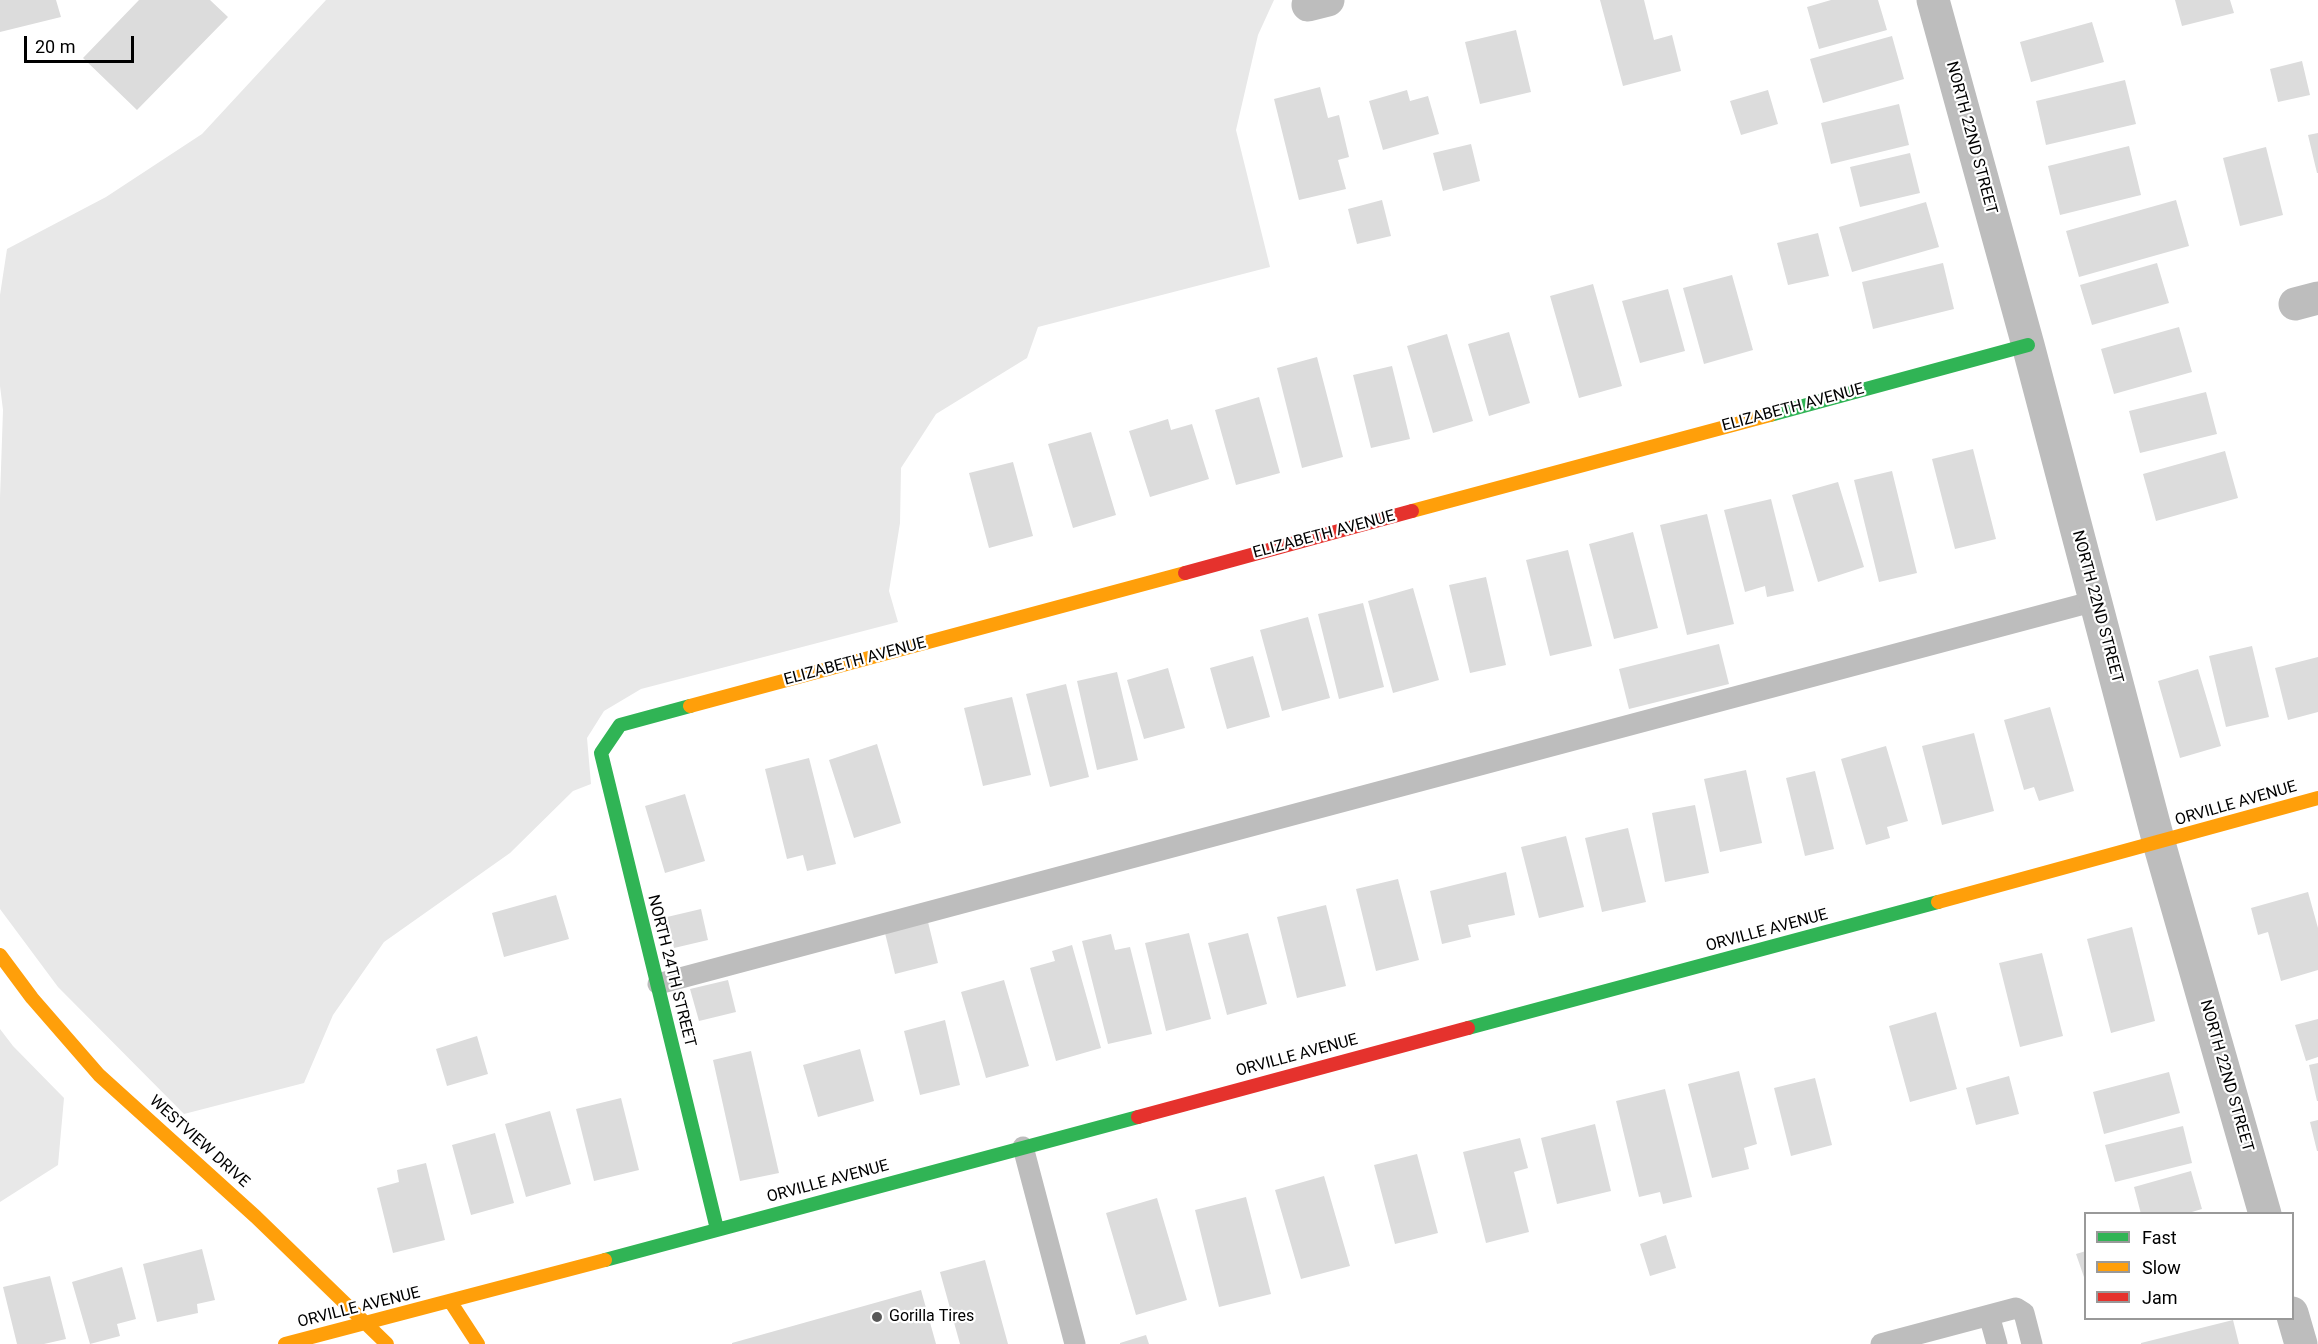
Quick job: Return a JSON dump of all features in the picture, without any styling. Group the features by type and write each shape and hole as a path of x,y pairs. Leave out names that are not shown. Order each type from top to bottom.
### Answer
{"street":[{"name":"NORTH 22ND STREET","path":"1933,0 2028,345 2159,843 2264,1212"},
{"name":"ELIZABETH AVENUE","path":"620,725 2028,345"},
{"name":"NORTH 24TH STREET","path":"620,725 601,753 717,1229"},
{"name":"ORVILLE AVENUE","path":"290,1343 2159,843 2318,798"},
{"name":"WESTVIEW DRIVE","path":"0,955 32,998 99,1075 256,1217 387,1344"},
{"path":"450,1301 478,1344"},
{"path":"2294,1320 2301,1344"}],"lane":[{"path":"658,984 2095,601"},
{"path":"1023,1147 1075,1344"},
{"path":"1881,1344 2016,1308 2024,1313 2032,1344"},
{"path":"1989,1315 1997,1344"}],"shaded area":[{"path":"326,0 1274,0 1258,35 1236,130 1270,267 1038,327 1027,358 936,414 901,468 900,523 889,591 898,622 641,689 604,711 587,738 591,784 573,791 510,853 384,942 333,1015 304,1083 184,1114 58,987 0,909 0,498 3,410 0,386 0,295 7,249 106,197 202,134"},
{"path":"0,1029 13,1046 64,1098 58,1165 0,1202"}],"building":[{"path":"0,0 56,0 61,17 0,32"},
{"path":"139,0 210,0 228,17 137,110 83,58"},
{"path":"1600,0 1644,0 1654,40 1672,35 1681,71 1623,86"},
{"path":"1831,0 1878,0 1887,30 1819,49 1807,7"},
{"path":"2175,0 2230,0 2234,13 2182,26"},
{"path":"2092,22 2104,62 2031,82 2020,42"},
{"path":"1516,30 1531,92 1480,104 1465,42"},
{"path":"1892,36 1904,79 1823,103 1810,59"},
{"path":"2302,61 2310,95 2278,102 2270,69"},
{"path":"2125,80 2136,124 2046,145 2036,101"},
{"path":"1320,87 1328,118 1339,115 1349,157 1338,160 1346,189 1299,200 1274,99"},
{"path":"1407,90 1410,101 1428,96 1439,134 1383,150 1369,101"},
{"path":"1768,90 1778,124 1741,135 1730,101"},
{"path":"1899,104 1909,145 1831,164 1821,123"},
{"path":"2318,133 2318,173 2317,173 2308,135"},
{"path":"1471,144 1480,181 1443,191 1433,153"},
{"path":"2129,146 2141,195 2060,215 2048,166"},
{"path":"2266,147 2283,215 2240,226 2223,158"},
{"path":"1910,153 1920,193 1860,207 1850,167"},
{"path":"1382,200 1391,236 1357,244 1348,209"},
{"path":"2176,200 2189,246 2079,277 2066,231"},
{"path":"1926,202 1939,247 1852,272 1839,227"},
{"path":"1818,233 1829,276 1788,285 1777,243"},
{"path":"1943,263 1954,309 1873,329 1862,282"},
{"path":"2157,263 2169,303 2092,325 2080,285"},
{"path":"1732,275 1753,350 1704,364 1683,288"},
{"path":"1593,284 1622,386 1579,398 1550,296"},
{"path":"1668,289 1685,351 1640,363 1622,301"},
{"path":"2179,327 2192,372 2114,394 2101,349"},
{"path":"1509,332 1530,403 1489,416 1468,344"},
{"path":"1447,334 1473,421 1433,433 1407,346"},
{"path":"1317,357 1343,457 1302,468 1277,368"},
{"path":"1392,366 1410,439 1371,448 1353,375"},
{"path":"2206,392 2217,434 2140,453 2129,411"},
{"path":"1259,397 1280,473 1236,485 1215,410"},
{"path":"1168,419 1171,430 1192,424 1209,479 1150,497 1129,431"},
{"path":"1091,432 1116,515 1073,528 1048,444"},
{"path":"1973,449 1996,539 1955,549 1932,459"},
{"path":"2225,451 2238,498 2156,521 2143,474"},
{"path":"1013,462 1033,536 989,548 969,473"},
{"path":"1892,471 1917,573 1879,582 1854,480"},
{"path":"1838,482 1864,567 1818,582 1792,495"},
{"path":"1771,499 1794,591 1767,597 1765,586 1745,592 1724,510"},
{"path":"1707,514 1734,624 1687,635 1660,525"},
{"path":"1633,532 1658,628 1614,639 1589,544"},
{"path":"1568,550 1592,646 1550,656 1526,560"},
{"path":"1486,577 1506,665 1470,673 1449,585"},
{"path":"1413,588 1439,680 1393,693 1368,601"},
{"path":"1363,603 1384,687 1339,699 1318,614"},
{"path":"1308,617 1330,698 1282,711 1260,630"},
{"path":"1719,644 1729,684 1629,709 1619,669"},
{"path":"2252,646 2269,717 2226,727 2209,656"},
{"path":"1253,656 1270,717 1227,729 1210,668"},
{"path":"2318,657 2318,712 2288,720 2275,668"},
{"path":"1168,668 1185,728 1144,739 1127,680"},
{"path":"2198,669 2221,746 2180,758 2158,681"},
{"path":"1117,672 1138,760 1097,770 1077,681"},
{"path":"1066,684 1089,777 1050,787 1026,694"},
{"path":"1012,697 1031,775 983,786 964,708"},
{"path":"2050,707 2074,791 2039,801 2034,787 2024,790 2004,720"},
{"path":"1974,733 1994,811 1942,825 1922,746"},
{"path":"877,744 901,823 854,838 829,760"},
{"path":"1886,746 1908,821 1887,827 1890,838 1866,845 1841,759"},
{"path":"809,758 836,864 807,871 803,855 787,859 765,769"},
{"path":"1746,770 1762,843 1720,852 1704,779"},
{"path":"1815,771 1834,849 1805,856 1786,778"},
{"path":"685,794 705,861 665,873 645,806"},
{"path":"1695,805 1709,873 1665,882 1652,813"},
{"path":"1628,828 1646,902 1602,912 1585,838"},
{"path":"1566,836 1584,907 1539,918 1521,847"},
{"path":"1506,872 1515,915 1468,925 1471,937 1442,944 1430,891"},
{"path":"1398,879 1419,960 1376,971 1356,889"},
{"path":"2308,892 2318,928 2318,970 2281,981 2268,932 2258,935 2251,908"},
{"path":"556,895 569,939 504,957 492,913"},
{"path":"1326,905 1346,986 1297,998 1277,917"},
{"path":"701,909 708,940 674,948 667,917"},
{"path":"928,922 938,963 895,974 885,933"},
{"path":"2132,927 2155,1021 2111,1033 2087,939"},
{"path":"1189,933 1211,1019 1166,1031 1145,943"},
{"path":"1248,933 1267,1004 1227,1015 1208,943"},
{"path":"1111,934 1115,950 1130,947 1152,1034 1108,1044 1082,941"},
{"path":"1072,945 1101,1048 1056,1061 1030,968 1055,961 1052,951"},
{"path":"2042,953 2063,1036 2020,1047 1999,963"},
{"path":"728,980 736,1012 699,1021 690,989"},
{"path":"1004,980 1029,1066 986,1078 961,992"},
{"path":"1936,1012 1957,1089 1910,1102 1889,1026"},
{"path":"2318,1019 2318,1057 2306,1061 2295,1025"},
{"path":"945,1020 960,1085 920,1095 904,1031"},
{"path":"477,1036 488,1074 447,1086 436,1049"},
{"path":"860,1049 874,1101 818,1117 803,1065"},
{"path":"751,1051 779,1173 740,1181 713,1060"},
{"path":"2318,1063 2318,1101 2317,1101 2309,1065"},
{"path":"1739,1071 1757,1144 1744,1148 1749,1169 1712,1178 1688,1084"},
{"path":"2169,1072 2180,1113 2104,1134 2093,1092"},
{"path":"2009,1076 2019,1114 1976,1125 1966,1088"},
{"path":"1815,1078 1832,1145 1791,1156 1774,1088"},
{"path":"1665,1089 1692,1197 1663,1204 1660,1192 1639,1197 1616,1101"},
{"path":"621,1098 639,1170 594,1181 576,1109"},
{"path":"550,1111 571,1184 526,1197 505,1124"},
{"path":"2318,1120 2318,1151 2317,1151 2310,1122"},
{"path":"1595,1124 1611,1191 1557,1204 1541,1138"},
{"path":"2183,1126 2192,1163 2115,1182 2105,1145"},
{"path":"495,1133 514,1203 471,1215 452,1145"},
{"path":"1520,1138 1528,1168 1514,1172 1529,1232 1486,1243 1463,1152"},
{"path":"1417,1154 1438,1233 1395,1244 1374,1165"},
{"path":"426,1163 445,1240 393,1253 377,1188 399,1182 397,1170"},
{"path":"2191,1171 2202,1209 2192,1212 2140,1212 2134,1187"},
{"path":"1324,1176 1350,1266 1301,1279 1275,1190"},
{"path":"1246,1197 1271,1294 1219,1307 1195,1210"},
{"path":"1157,1198 1187,1300 1136,1315 1106,1213"},
{"path":"1666,1235 1676,1268 1650,1276 1640,1244"},
{"path":"202,1249 215,1300 197,1304 198,1313 157,1322 143,1264"},
{"path":"2084,1252 2084,1277 2076,1254"},
{"path":"985,1260 1008,1344 960,1344 940,1272"},
{"path":"122,1267 136,1319 117,1324 120,1336 90,1344 72,1282"},
{"path":"50,1276 66,1339 44,1344 17,1344 3,1287"},
{"name":"Gorilla Tires","path":"921,1290 936,1344 732,1344 732,1343"},
{"path":"2233,1320 2239,1344 2141,1344 2141,1343"},
{"path":"1146,1335 1149,1344 1120,1344 1120,1343"}],"traffic: fast":[{"path":"1770,415 2028,345"},
{"path":"690,706 620,725 601,753 717,1229"},
{"path":"1468,1028 1938,902"},
{"path":"605,1260 1138,1117"}],"traffic: slow":[{"path":"1412,511 1770,415"},
{"path":"690,706 1185,573"},
{"path":"1938,902 2318,798"},
{"path":"0,955 32,998 99,1075 256,1217 387,1344"},
{"path":"285,1344 605,1260"},
{"path":"450,1301 478,1344"}],"traffic: jam":[{"path":"1185,573 1412,511"},
{"path":"1138,1117 1468,1028"}],"place":[{"name":"Gorilla Tires","path":"877,1317"}]}
